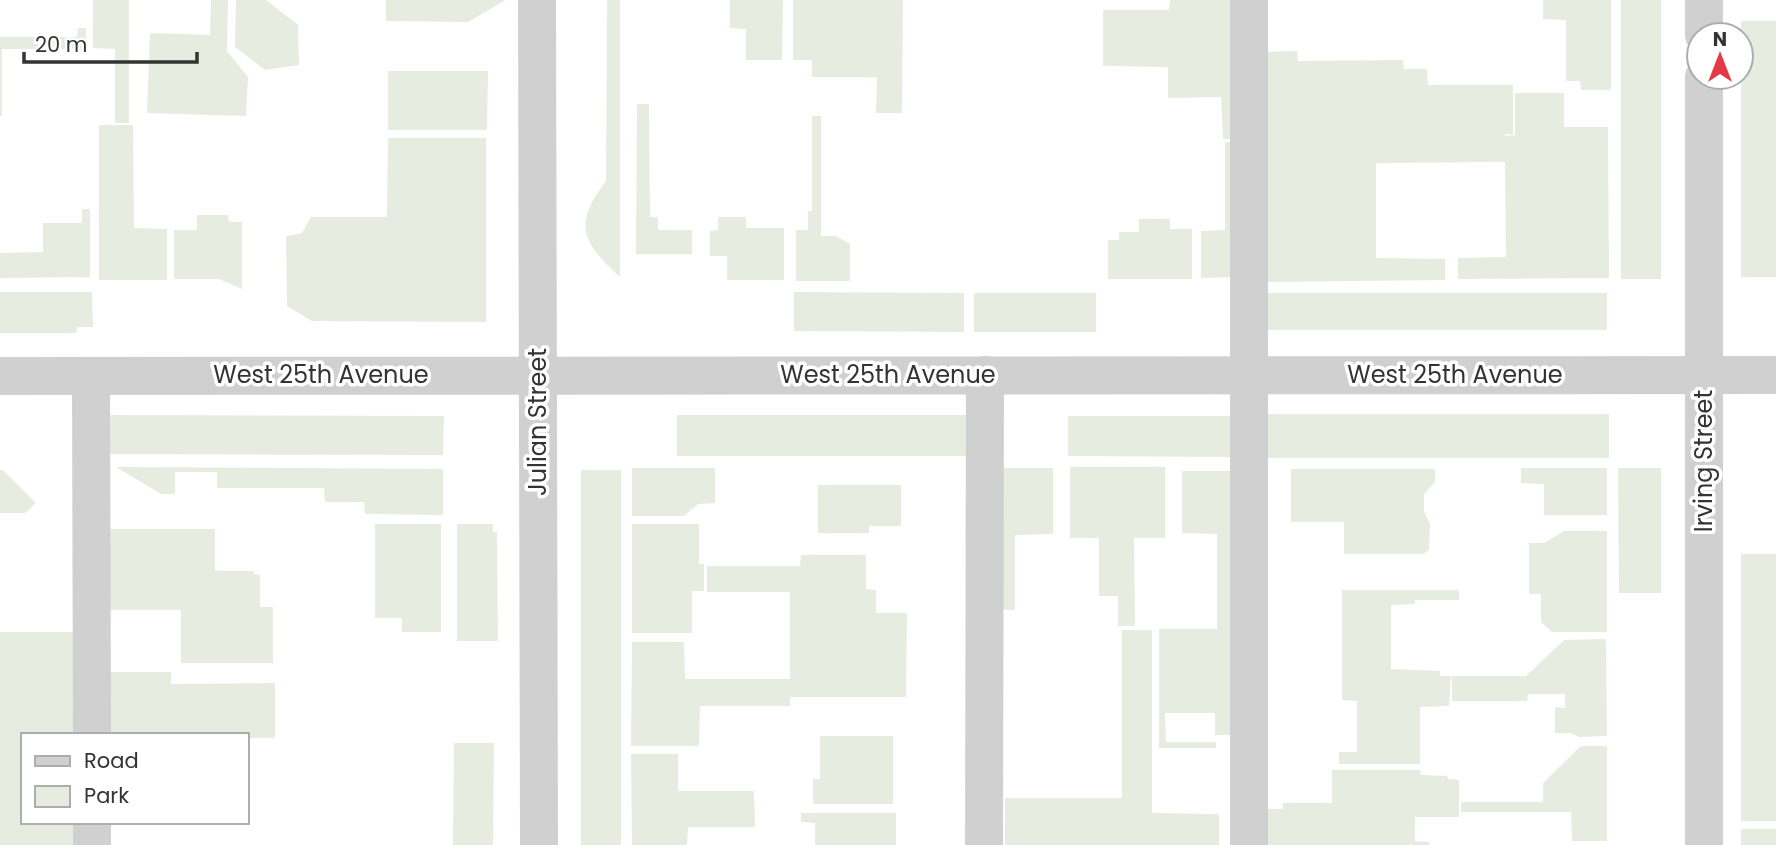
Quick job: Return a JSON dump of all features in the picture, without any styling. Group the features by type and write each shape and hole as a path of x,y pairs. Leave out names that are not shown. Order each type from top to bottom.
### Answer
{"street":[{"name":"Julian Street","path":"537,0 539,845"},
{"path":"1249,0 1249,845"},
{"path":"1704,0 1704,21"},
{"name":"Irving Street","path":"1704,91 1704,845"},
{"path":"984,845 985,375"},
{"name":"West 25th Avenue","path":"0,376 1776,375"},
{"path":"91,376 92,733"},
{"path":"92,824 92,845"}],"green space":[{"path":"93,0 129,0 129,123 115,123 115,49 93,48"},
{"path":"211,0 228,0 227,51 248,77 246,116 147,113 150,33 210,35"},
{"path":"236,0 266,0 298,25 299,65 265,70 235,47"},
{"path":"386,0 504,1 468,22 386,21"},
{"path":"607,0 620,0 620,277 597,253 586,232 589,210 606,181"},
{"path":"730,0 783,0 782,60 746,60 746,29 730,28"},
{"path":"793,0 903,0 902,113 876,113 877,77 812,77 812,60 793,60"},
{"path":"1170,0 1235,0 1236,139 1223,139 1221,97 1168,98 1168,67 1103,66 1103,10 1169,10"},
{"path":"1543,0 1611,0 1611,90 1581,90 1580,81 1566,81 1566,20 1543,19"},
{"path":"1621,0 1661,0 1661,279 1621,279"},
{"path":"1755,21 1776,21 1776,277 1741,277 1741,91 1755,91"},
{"path":"78,28 86,28 86,49 2,49 0,116 0,37 77,37"},
{"path":"1297,51 1298,61 1403,60 1404,69 1427,69 1428,85 1513,85 1513,134 1505,136 1515,135 1515,93 1564,93 1564,127 1608,127 1609,278 1458,279 1458,258 1506,257 1505,162 1376,163 1376,258 1445,259 1445,280 1266,282 1265,52"},
{"path":"388,71 488,71 487,130 388,130"},
{"path":"637,104 649,104 650,217 658,217 658,230 692,230 692,254 636,254"},
{"path":"812,116 821,116 821,236 836,236 850,244 850,281 796,281 796,230 808,230 808,211 812,211"},
{"path":"99,125 133,125 134,228 167,229 167,280 99,280"},
{"path":"388,138 486,138 486,322 312,321 287,306 286,236 302,233 311,217 387,217"},
{"path":"1225,142 1234,142 1235,277 1201,278 1201,231 1225,230"},
{"path":"82,209 90,209 90,277 0,278 0,253 43,252 43,223 82,223"},
{"path":"197,215 228,215 229,222 242,222 242,289 219,279 174,279 174,230 197,230"},
{"path":"718,217 746,217 746,228 784,228 784,280 727,280 727,256 710,256 710,231 718,230"},
{"path":"1139,219 1170,219 1170,229 1192,229 1192,279 1108,279 1108,240 1119,240 1119,232 1139,232"},
{"path":"0,292 92,292 93,327 77,327 76,333 0,333"},
{"path":"794,292 964,293 964,332 794,331"},
{"path":"974,293 1096,293 1096,332 974,332"},
{"path":"1266,293 1607,293 1607,330 1266,330"},
{"path":"1265,414 1609,414 1609,458 1265,458"},
{"path":"104,415 444,416 443,455 104,454"},
{"path":"677,415 970,415 970,456 677,456"},
{"path":"1068,416 1238,416 1238,457 1068,456"},
{"path":"116,467 443,469 443,515 365,514 364,502 325,502 324,488 217,488 217,472 175,472 175,494 161,494"},
{"path":"1070,467 1165,467 1165,538 1134,538 1135,626 1118,626 1118,596 1099,596 1099,538 1070,538"},
{"path":"632,468 715,468 715,503 698,504 684,516 632,516"},
{"path":"990,468 1053,468 1053,534 1015,535 1015,610 998,610"},
{"path":"1521,468 1607,468 1607,515 1544,515 1544,484 1521,483"},
{"path":"1618,468 1661,468 1661,593 1619,593"},
{"path":"1291,469 1435,469 1435,482 1424,494 1424,511 1430,524 1429,550 1423,554 1344,554 1344,522 1291,522"},
{"path":"0,470 36,503 25,513 0,513"},
{"path":"581,470 621,470 621,845 581,845"},
{"path":"1182,471 1237,471 1237,735 1215,735 1215,713 1165,713 1166,742 1216,742 1216,748 1159,748 1159,629 1217,629 1217,534 1182,533"},
{"path":"818,485 901,485 901,526 869,526 869,533 818,533"},
{"path":"375,524 441,524 441,632 402,632 402,618 375,618"},
{"path":"457,524 493,524 493,532 497,532 498,641 457,641"},
{"path":"632,524 699,524 699,564 704,564 704,591 692,591 692,633 632,633"},
{"path":"103,529 215,529 215,571 254,571 254,574 260,575 260,607 273,607 273,663 181,663 181,610 103,610"},
{"path":"1564,531 1607,531 1607,632 1552,632 1541,622 1541,594 1529,594 1529,543 1544,543"},
{"path":"1741,554 1776,554 1776,821 1741,821"},
{"path":"801,555 866,555 866,589 876,590 876,613 907,613 906,697 790,697 790,706 700,706 699,746 631,746 632,642 684,642 685,679 790,679 790,592 707,592 707,566 800,566"},
{"path":"1342,590 1459,590 1459,600 1415,600 1415,604 1391,605 1391,669 1440,671 1440,676 1451,676 1449,706 1420,707 1420,764 1339,764 1339,752 1357,752 1357,701 1342,700"},
{"path":"1122,630 1152,630 1152,813 1219,814 1219,845 1005,845 1005,798 1122,798"},
{"path":"0,632 73,632 74,733 21,733 21,824 74,824 74,845 0,845"},
{"path":"1606,639 1607,736 1579,737 1571,733 1555,733 1555,707 1565,708 1565,694 1528,694 1527,701 1452,701 1452,676 1526,676 1564,640"},
{"path":"105,672 171,672 171,684 275,683 275,738 248,738 248,733 105,733"},
{"path":"820,736 893,736 893,804 813,804 813,779 820,779"},
{"path":"454,743 494,743 493,845 453,845"},
{"path":"1581,746 1607,746 1607,841 1572,841 1571,812 1461,812 1461,802 1543,802 1543,783"},
{"path":"631,754 678,754 678,791 754,791 755,827 688,827 687,845 632,845"},
{"path":"1332,770 1420,770 1421,775 1447,776 1448,779 1459,780 1459,817 1415,817 1415,841 1429,842 1429,845 1266,845 1266,809 1283,809 1283,803 1332,803"},
{"path":"801,813 896,813 896,845 815,845 815,823 801,822"},
{"path":"1741,829 1776,829 1776,845 1741,845"}]}
